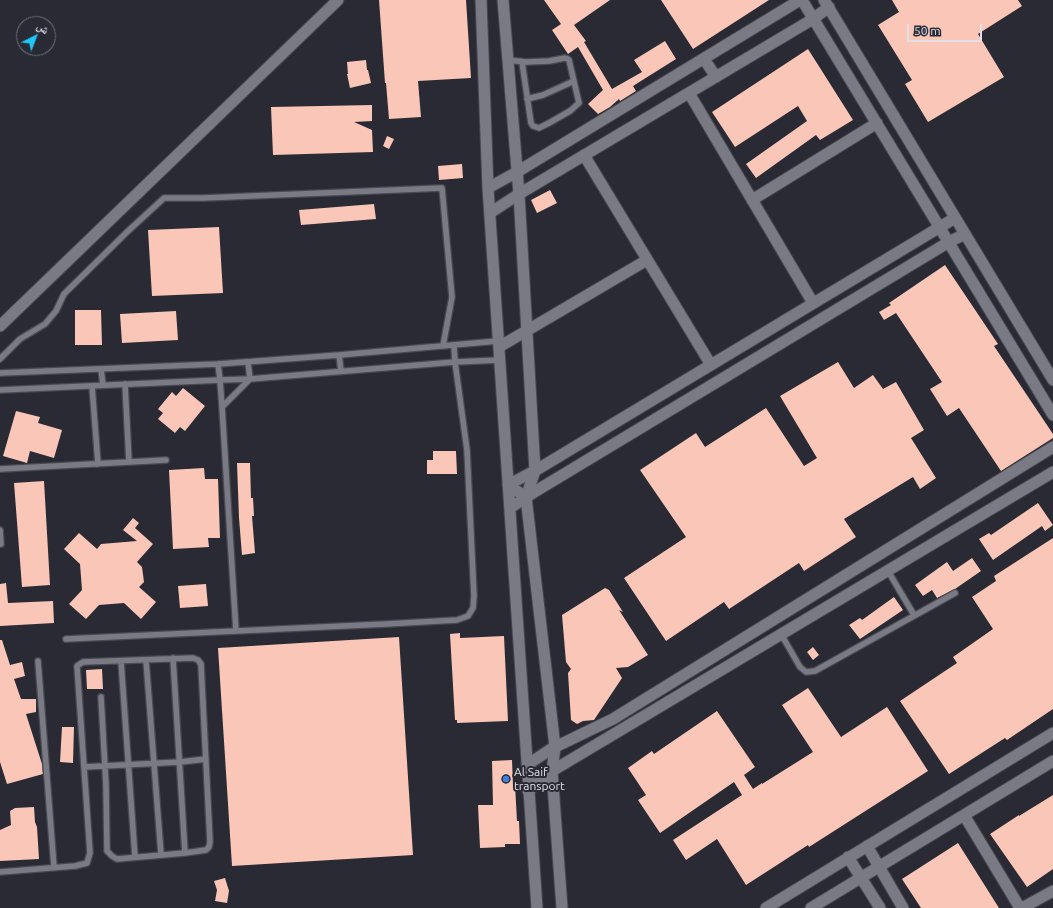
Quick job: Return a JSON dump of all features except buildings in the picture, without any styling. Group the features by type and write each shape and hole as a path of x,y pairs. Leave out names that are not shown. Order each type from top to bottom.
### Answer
{"street":[{"path":"0,326 338,0"},
{"path":"481,0 488,188 537,908"},
{"path":"503,0 519,194 535,471 526,497 555,747 552,771 562,908"},
{"path":"488,188 517,172 801,0 1053,415"},
{"path":"490,213 519,194 813,18 827,4 1053,380"},
{"path":"704,59 716,77"},
{"path":"689,92 813,303"},
{"path":"752,200 877,123"},
{"path":"584,155 711,365"},
{"path":"508,485 535,471 955,218"},
{"path":"510,508 949,242 965,234"},
{"path":"499,344 527,331 647,260"},
{"path":"527,765 555,747 613,719 1053,447"},
{"path":"528,791 552,771 1053,472"},
{"path":"508,485 526,497"},
{"path":"766,908 1053,733"},
{"path":"811,908 1053,761"},
{"path":"964,815 1021,908 1053,891"},
{"path":"867,846 903,908"},
{"path":"848,857 862,877 880,908"}],"lane":[{"path":"508,60 522,62 568,58 579,103 570,111 539,128 535,128 531,123 522,62"},
{"path":"527,99 543,95 574,81"},
{"path":"0,359 20,339 45,324 56,311 64,294 126,232 164,198 203,198 442,188 452,297 443,346"},
{"path":"0,373 218,364 443,346 499,344"},
{"path":"66,639 394,624 457,620 468,616 473,608 474,596 467,450 454,346"},
{"path":"339,355 341,371"},
{"path":"0,390 250,379 455,362 500,360"},
{"path":"248,362 250,379"},
{"path":"218,364 236,631"},
{"path":"101,369 103,385"},
{"path":"222,407 250,379"},
{"path":"124,384 129,462"},
{"path":"92,386 98,464"},
{"path":"0,469 166,460"},
{"path":"0,530 1,544"},
{"path":"888,571 914,615"},
{"path":"781,634 800,667 806,672 814,671 955,593"},
{"path":"173,658 185,853"},
{"path":"0,872 75,866 87,863 90,853 77,666 83,662 173,658 193,658 198,660 200,664 206,759 209,847 206,850 185,853 160,854 117,859 107,851 105,766 101,697"},
{"path":"121,660 127,765 135,857"},
{"path":"146,660 160,854"},
{"path":"38,661 54,867"},
{"path":"84,767 153,764 206,759"}],"place":[{"name":"Al Saif transport","path":"506,779"}]}
